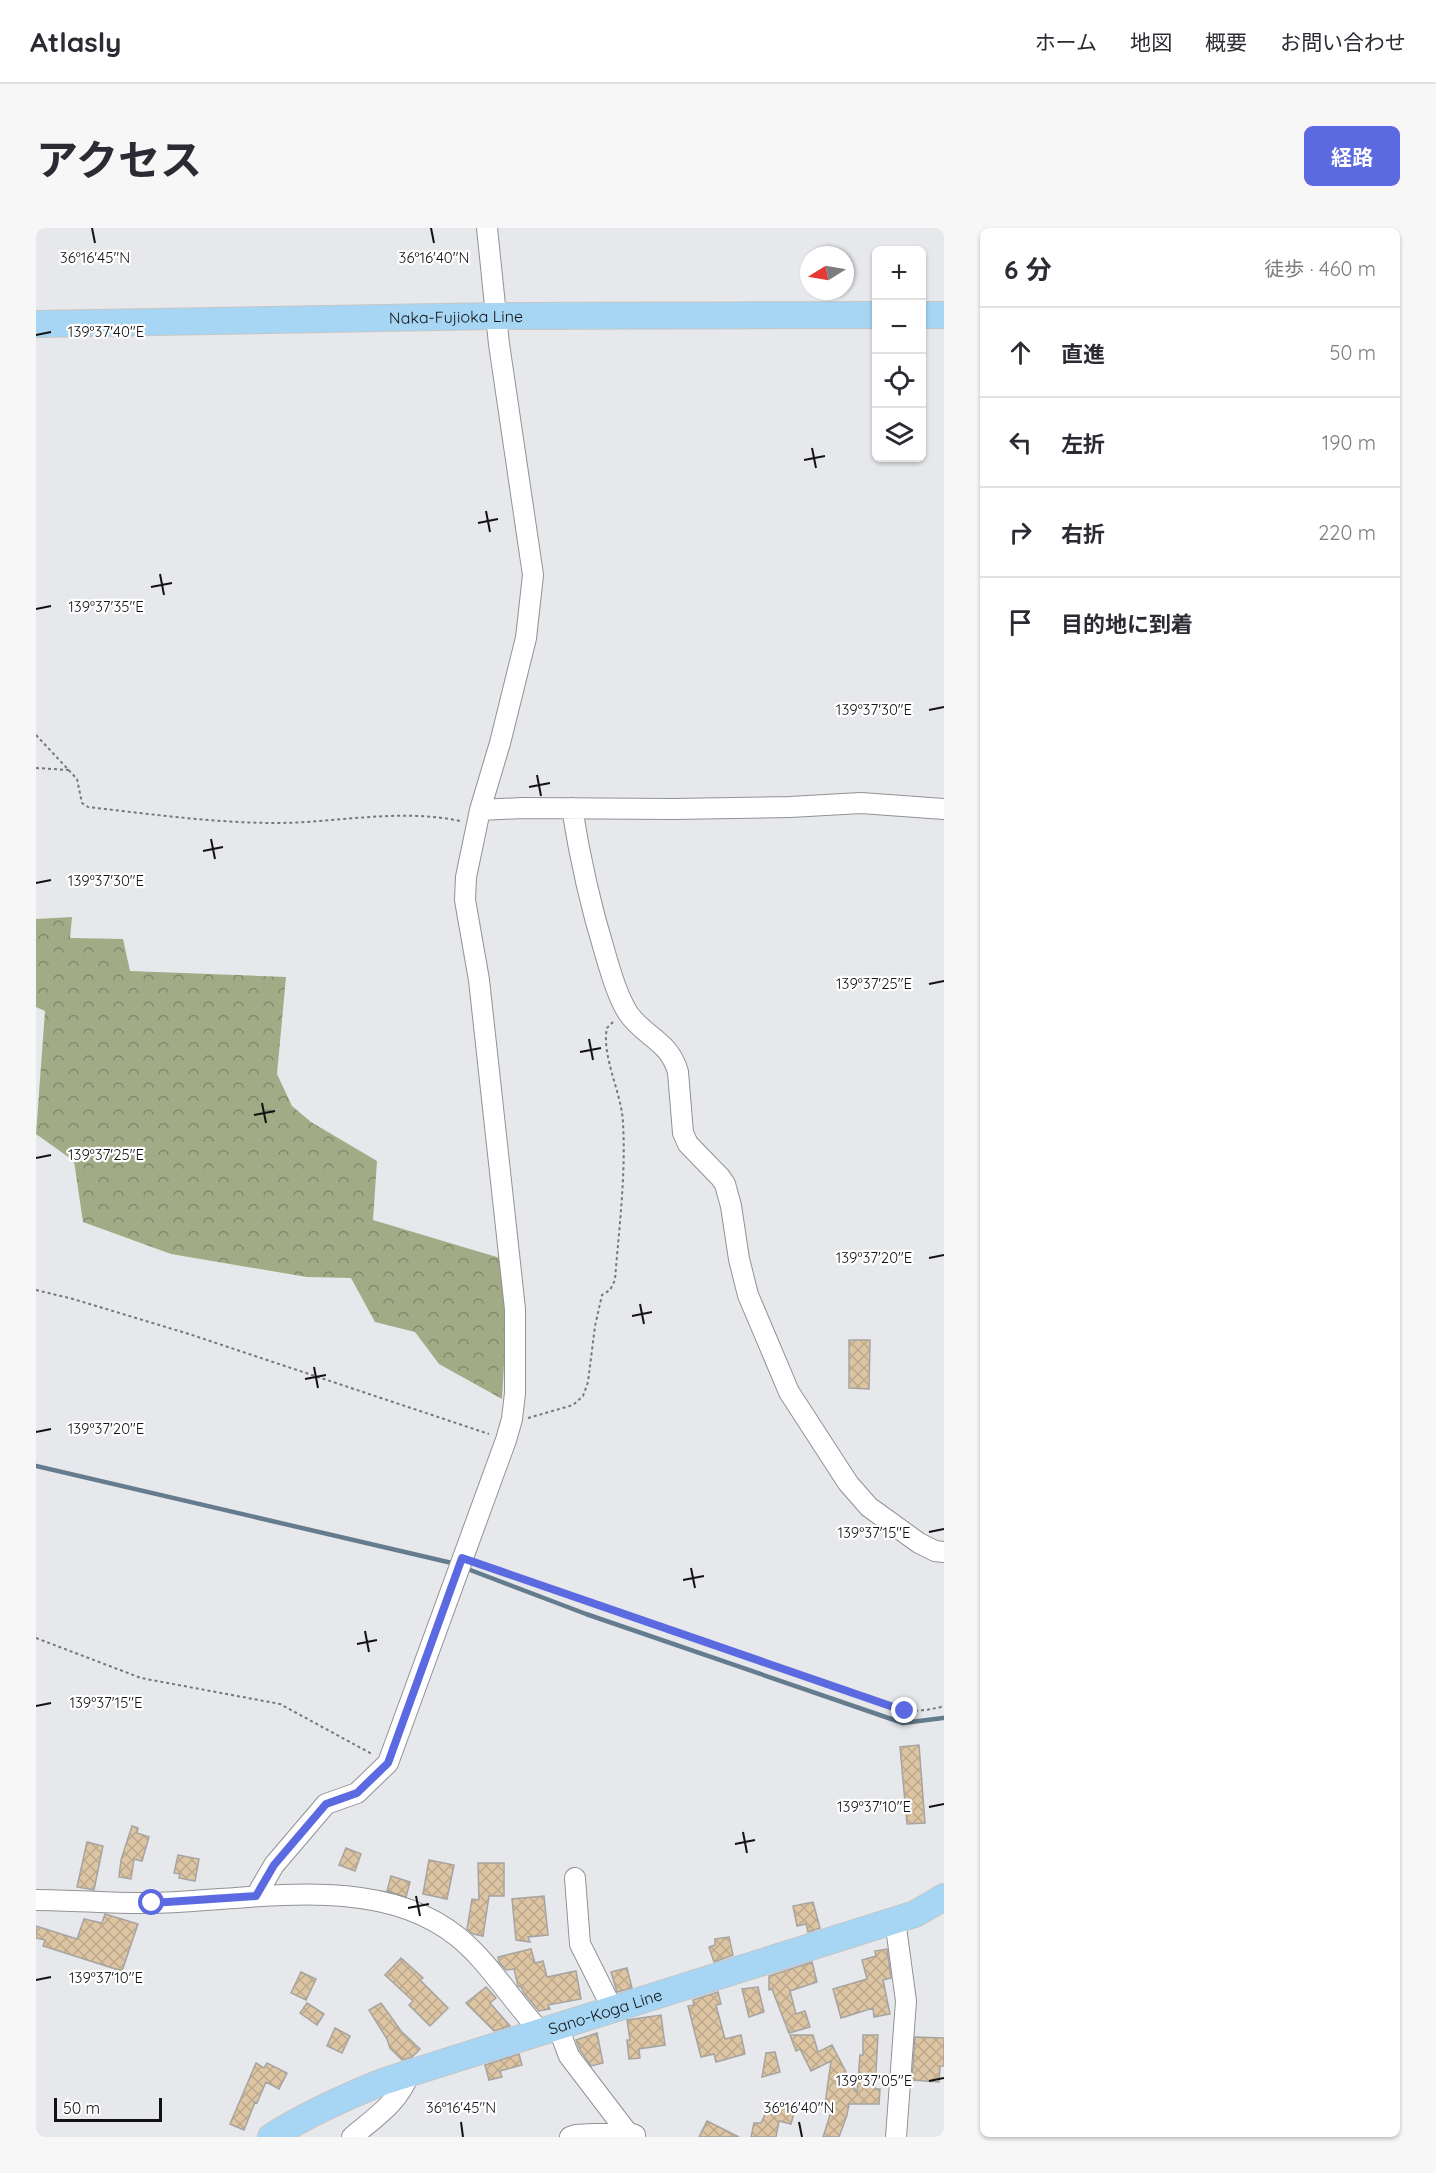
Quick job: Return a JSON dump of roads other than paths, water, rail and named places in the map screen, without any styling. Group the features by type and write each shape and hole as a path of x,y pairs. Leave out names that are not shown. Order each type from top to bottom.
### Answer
{"main road":[{"name":"Naka-Fujioka Line","path":"36,324 496,316 872,315"},
{"path":"926,315 944,315"},
{"name":"Sano-Koga Line","path":"271,2137 323,2107 409,2073 915,1914 944,1897"}],"street":[{"path":"256,1896 274,1865 326,1804 357,1793 388,1763 512,1419 515,1393 514,1297 479,980 465,900 466,877 479,818 526,638 533,575 515,460 487,228"},
{"path":"479,818 572,808 761,808 861,803 944,809"},
{"path":"572,808 581,867 618,993 635,1022 662,1043 676,1063 683,1133 688,1144 712,1167 725,1184 732,1206 734,1234 748,1295 789,1392 848,1483 869,1507 919,1543 935,1551 944,1552"},
{"path":"575,1878 580,1944 613,2010"},
{"path":"36,1900 152,1903 256,1896 320,1895 378,1900 424,1915 459,1937 502,1984 550,2030 633,2135"},
{"path":"895,1920 906,2001 896,2137"},
{"path":"352,2137 384,2110 405,2086 409,2073"},
{"path":"570,2137 576,2135 633,2135"}],"waterway":[{"path":"36,1466 452,1563"},
{"path":"465,1568 586,1614 903,1723 943,1718"}]}
